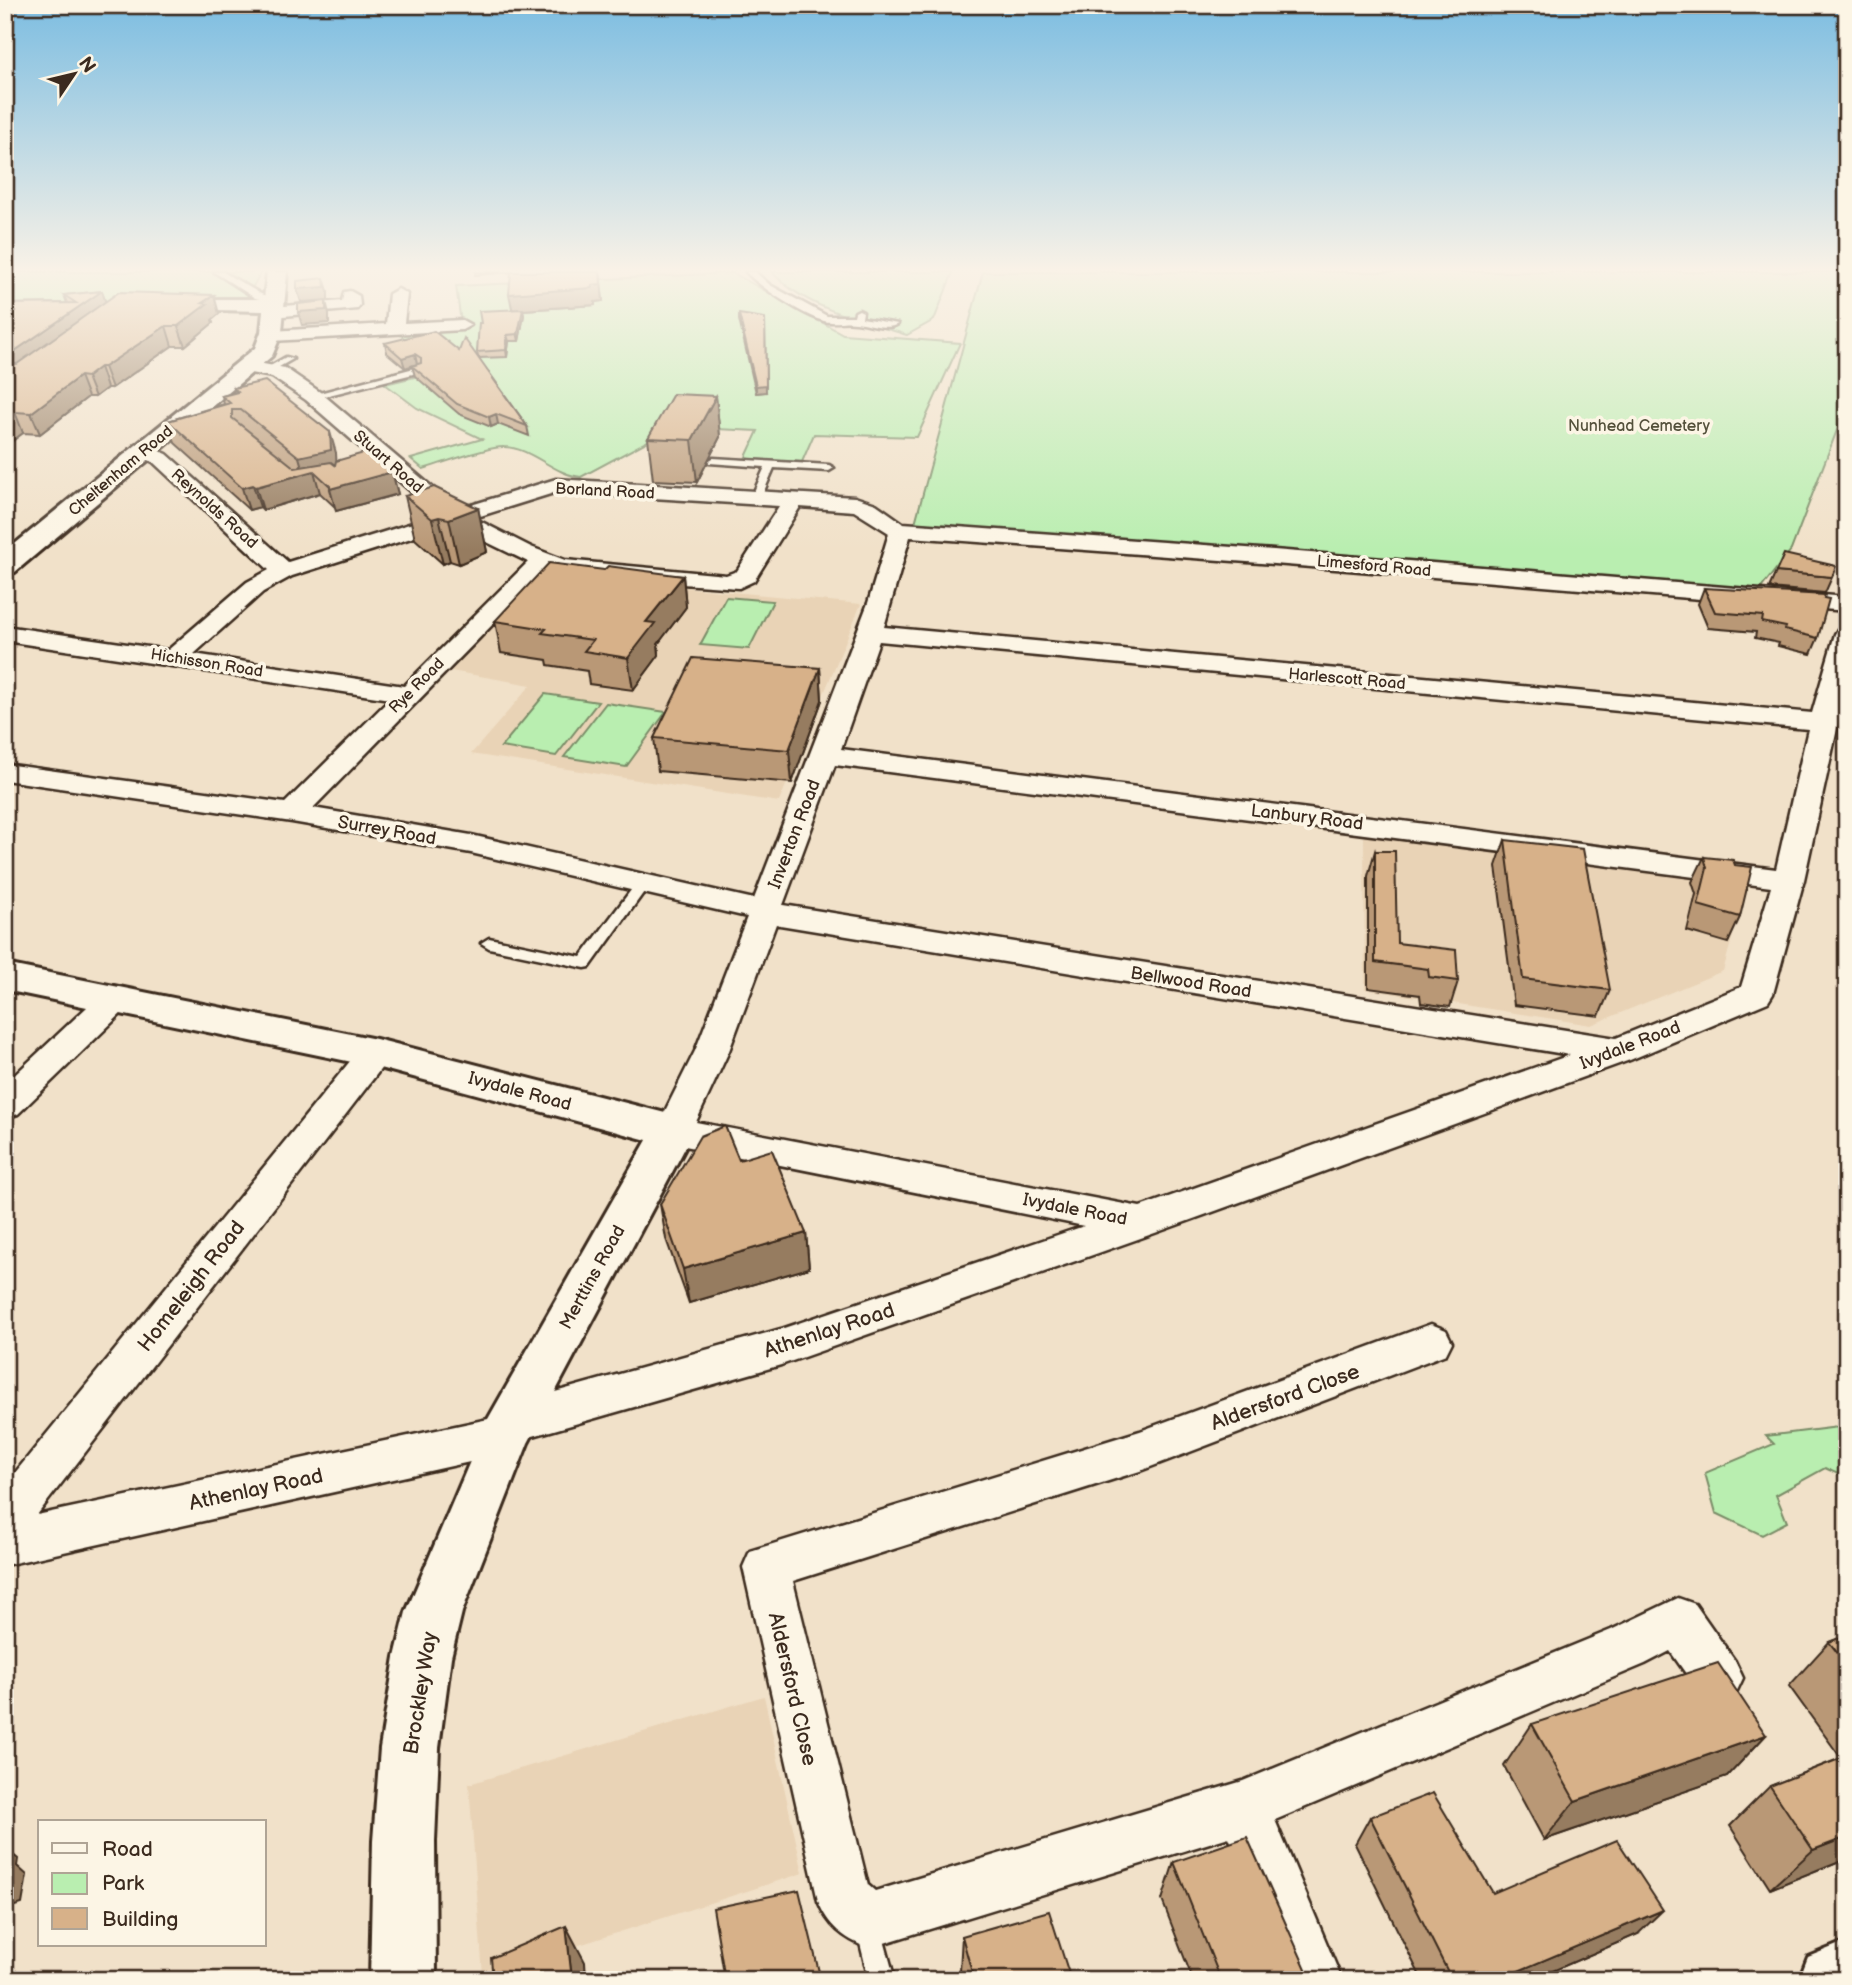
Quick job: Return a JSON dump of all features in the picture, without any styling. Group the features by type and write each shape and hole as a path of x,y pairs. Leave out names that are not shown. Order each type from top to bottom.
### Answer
{"street":[{"name":"Cheltenham Road","path":"5,566 142,450 259,365"},
{"name":"Stuart Road","path":"258,368 278,372 313,396 385,465 454,517 543,560 559,565 602,572 739,581 746,576 793,500"},
{"name":"Reynolds Road","path":"142,450 160,458 284,570"},
{"name":"Borland Road","path":"176,657 255,587 284,570 556,485 577,482 863,505 884,524 901,530"},
{"name":"Limesford Road","path":"901,530 1274,557 1847,604"},
{"name":"Inverton Road","path":"673,1131 712,1051 825,755 870,633 901,530"},
{"name":"Rye Road","path":"292,813 543,560"},
{"name":"Hichisson Road","path":"5,633 408,694"},
{"name":"Harlescott Road","path":"870,633 1823,722"},
{"name":"Ivydale Road","path":"5,977 376,1052 673,1131 1141,1222 1618,1051 1756,995 1789,880 1823,722 1847,634"},
{"name":"Lanbury Road","path":"825,755 1789,880"},
{"name":"Surrey Road","path":"5,772 292,813 471,844 765,912"},
{"name":"Bellwood Road","path":"765,912 1618,1051"},
{"path":"5,1105 114,1000"},
{"name":"Homeleigh Road","path":"5,1520 376,1052"},
{"name":"Merttins Road","path":"509,1429 673,1131"},
{"name":"Athenlay Road","path":"5,1543 509,1429 781,1347 1141,1222"},
{"name":"Aldersford Close","path":"868,1921 845,1901 766,1567 1140,1451 1431,1342"},
{"name":"Brockley Way","path":"402,1980 403,1853 411,1737 427,1637 434,1612 509,1429"},
{"path":"868,1921 1243,1807 1628,1647 1678,1621 1718,1678"},
{"path":"1243,1807 1314,1980"},
{"path":"1831,1980 1847,1973"}],"lane":[{"path":"258,368 270,365"},
{"path":"313,396 418,370"},
{"path":"713,461 829,468"},
{"path":"756,498 771,464"},
{"path":"489,943 585,963 642,885"},
{"path":"868,1921 882,1980"}],"shaded area":[{"path":"541,574 861,604 779,802 471,754 531,685 451,671"},
{"path":"1364,836 1747,884 1723,971 1591,1025 1365,989"},
{"path":"764,1696 803,1873 483,1976 469,1784"}],"green space":[{"path":"425,365 950,365 917,437 814,434 802,462 745,459 758,431 674,427 581,477 561,471 524,451 504,447 476,452 423,469 411,459 482,439 417,408 385,384 431,373"},
{"name":"Nunhead Cemetery","path":"958,365 1847,365 1847,404 1791,550 1755,596 964,534 954,526 915,523"},
{"path":"726,597 773,601 749,649 700,645"},
{"path":"545,694 598,702 556,756 501,747"},
{"path":"606,703 666,712 626,767 564,757"},
{"path":"1847,1426 1847,1478 1825,1468 1776,1495 1787,1522 1762,1535 1716,1513 1705,1473 1774,1444 1766,1436"}],"building":[{"path":"5,365 108,365 87,377 80,376 31,413 15,412 5,418"},
{"path":"483,365 527,426 496,414 489,417 457,404 412,366"},
{"path":"751,365 766,365 766,385 756,386"},
{"path":"265,381 330,432 331,450 299,457 241,410 232,410 232,418 295,468 331,462 335,465 336,461 367,452 392,472 330,489 314,471 256,487 253,485 242,488 168,421 230,403 222,396 238,392 234,388"},
{"path":"673,394 716,396 692,440 648,438"},
{"path":"434,487 478,508 449,519 432,519 405,496"},
{"path":"1784,554 1836,566 1832,577 1776,572"},
{"path":"549,563 604,570 608,566 683,576 646,622 655,623 628,658 584,651 593,640 542,633 546,629 495,621"},
{"path":"1704,588 1825,595 1824,598 1829,599 1818,638 1762,622 1763,616 1715,612"},
{"path":"693,658 820,668 789,750 654,738"},
{"path":"1505,840 1583,849 1610,990 1523,979"},
{"path":"1375,851 1395,851 1397,943 1456,950 1458,981 1429,977 1428,969 1375,962"},
{"path":"1704,857 1733,860 1735,865 1752,867 1740,917 1698,905 1707,868"},
{"path":"725,1126 739,1160 772,1150 806,1233 683,1269 660,1204 700,1136"},
{"path":"1847,1635 1847,1665 1829,1642"},
{"path":"1718,1663 1766,1735 1575,1801 1532,1724"},
{"path":"1847,1756 1847,1837 1813,1850 1770,1786"},
{"path":"1433,1793 1493,1893 1617,1840 1663,1910 1497,1980 1452,1980 1370,1817"},
{"path":"1247,1837 1311,1980 1221,1980 1174,1862"},
{"path":"799,1890 821,1980 725,1980 713,1908"},
{"path":"1049,1911 1071,1980 974,1980 962,1936"},
{"path":"566,1926 572,1980 493,1980 491,1958"}]}
